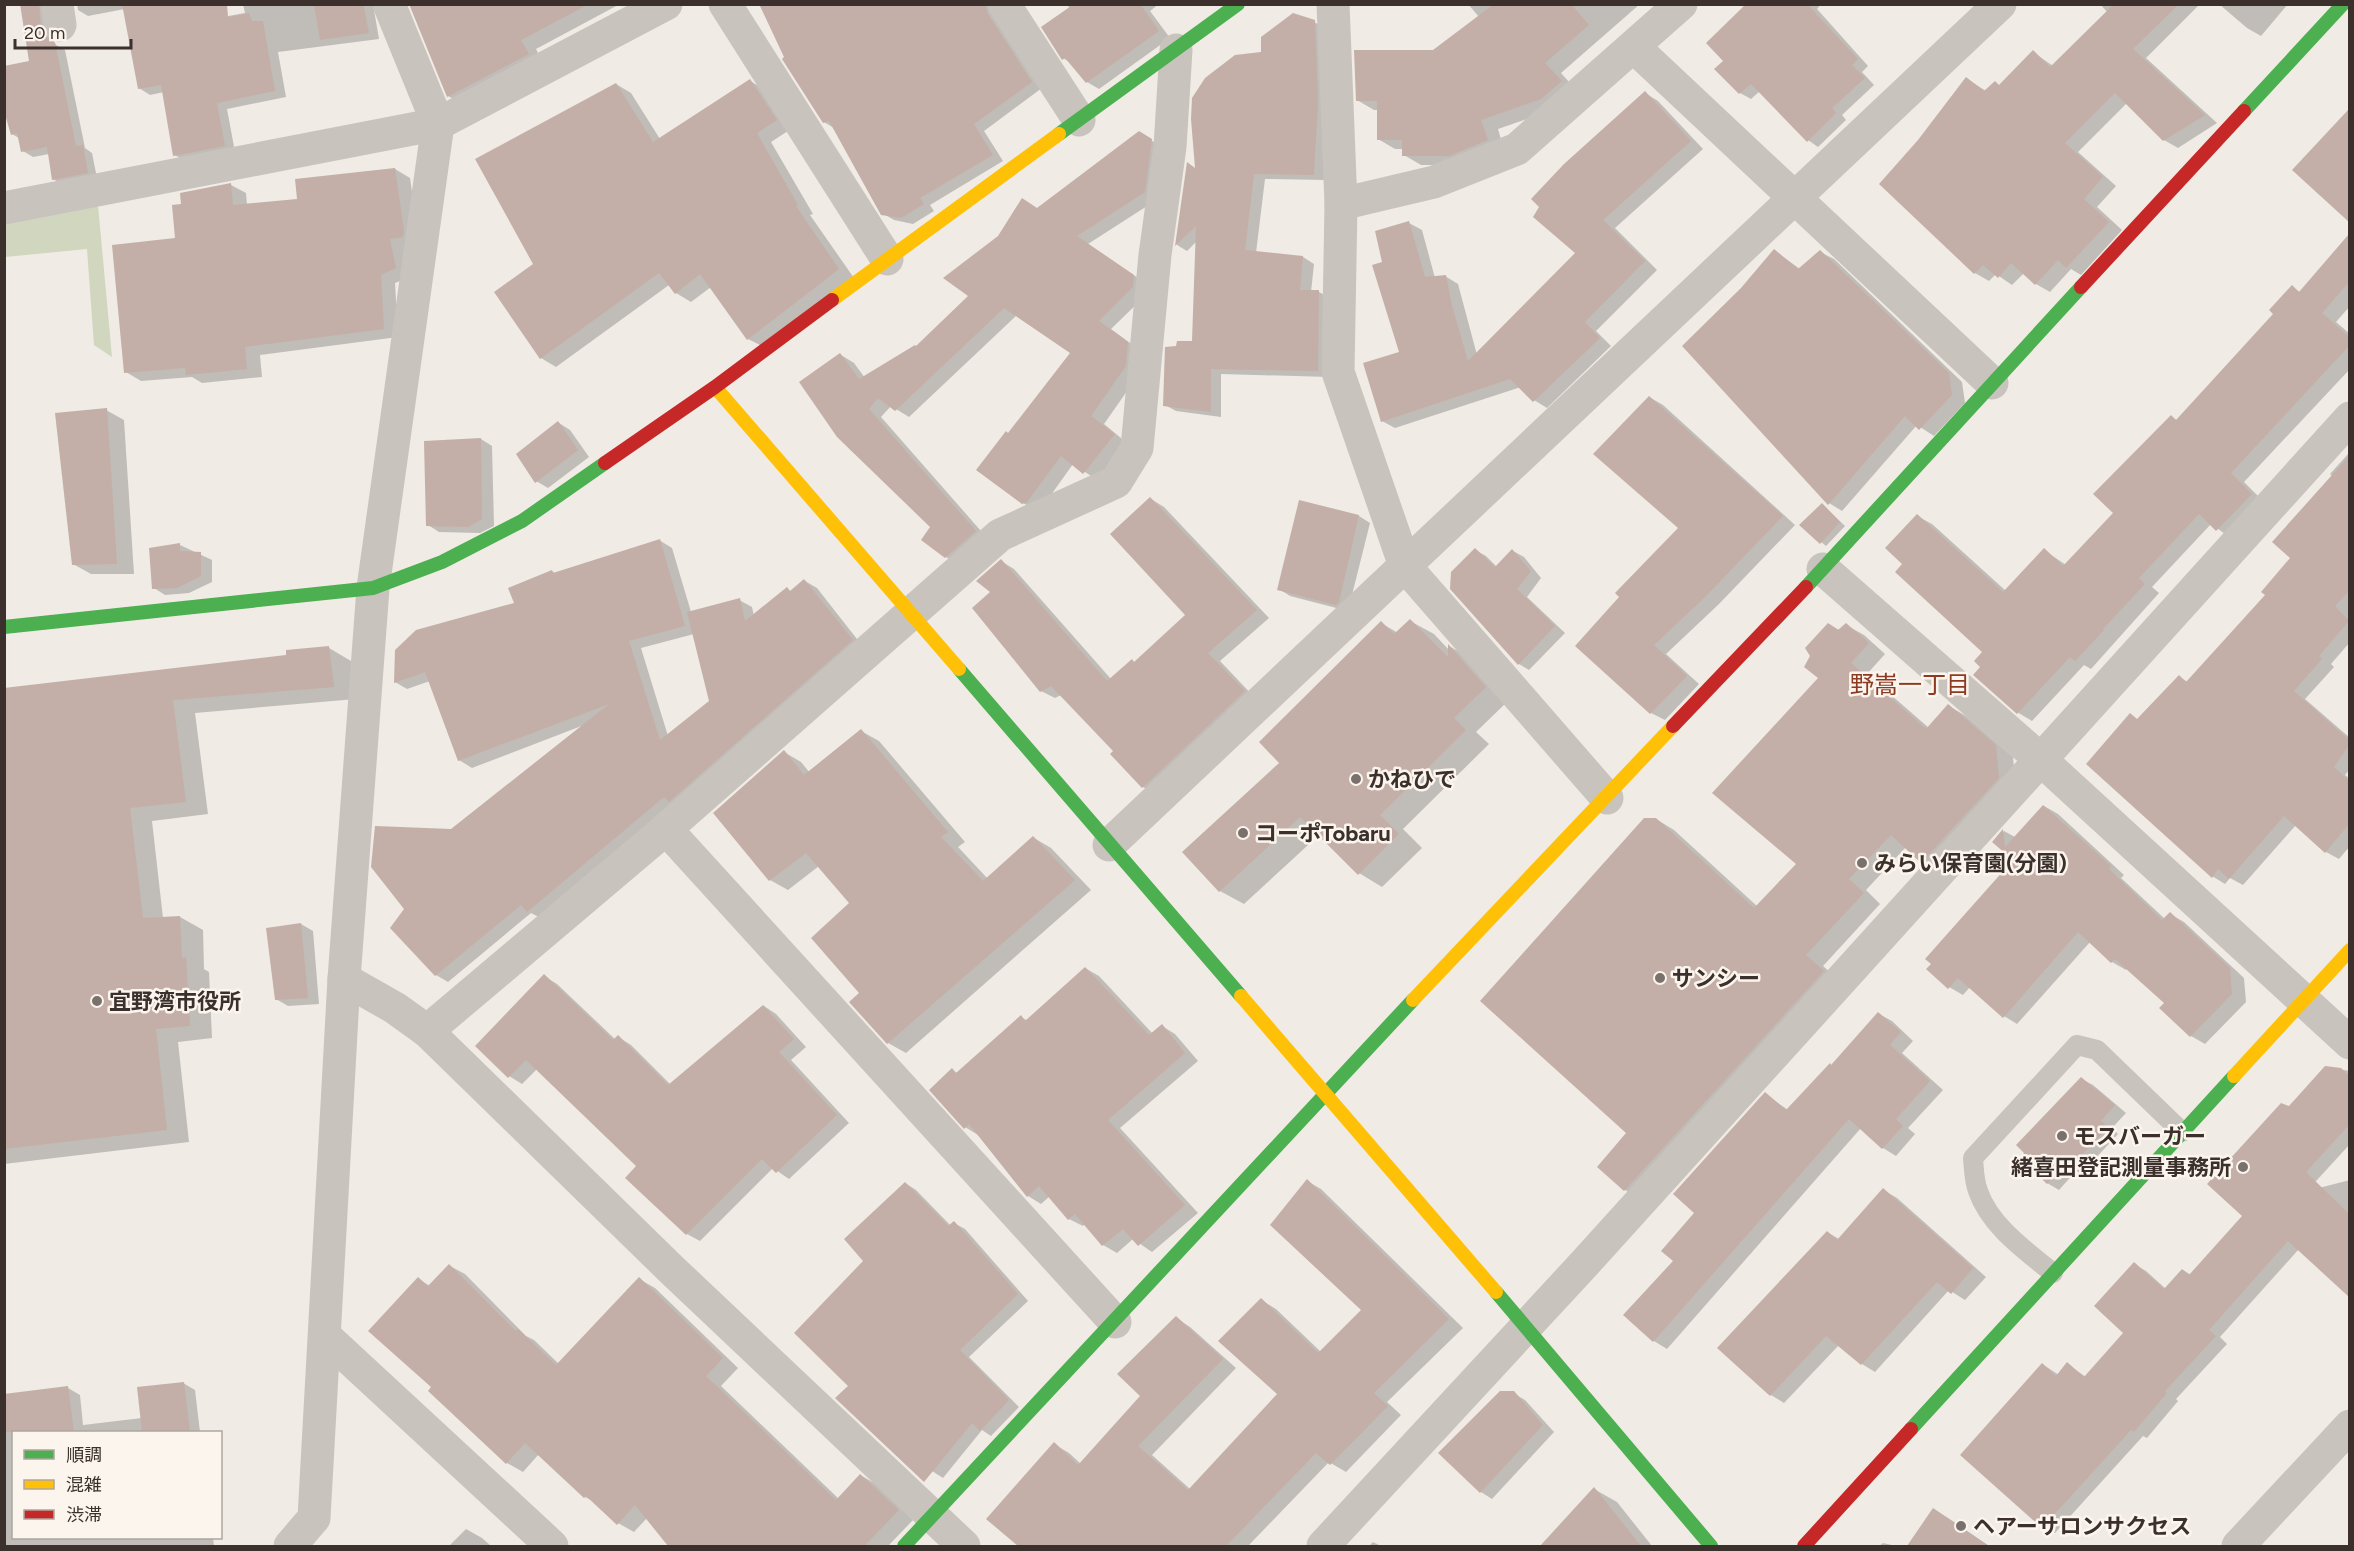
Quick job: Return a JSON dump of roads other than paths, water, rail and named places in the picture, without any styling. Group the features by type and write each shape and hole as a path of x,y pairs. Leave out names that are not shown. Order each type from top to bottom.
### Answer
{"street":[{"path":"290,1546 314,1518 344,979 374,588 438,124 389,4"},
{"path":"4,208 438,124 666,4"},
{"path":"725,4 886,259"},
{"path":"1004,4 1079,120"},
{"path":"4,627 374,588 442,562 522,521 715,387 886,259 1238,4"},
{"path":"1333,4 1341,204 1338,372 1405,566 1607,798"},
{"path":"1341,204 1434,182 1518,149 1681,4"},
{"path":"1110,845 2000,4"},
{"path":"904,1546 1115,1322 1325,1093 1823,569 1992,383 2343,8"},
{"path":"1634,47 1992,383"},
{"path":"427,1031 666,829 1000,535 1116,482 1137,448 1155,255 1170,147 1176,50"},
{"path":"715,387 1526,1326 1711,1546"},
{"path":"1323,1546 1526,1326 2349,418"},
{"path":"1823,569 2040,759 2349,1043"},
{"path":"666,829 1115,1322"},
{"path":"1804,1546 2349,950"},
{"path":"344,979 395,1008 427,1031 931,1517 964,1546"},
{"path":"325,1336 552,1546"},
{"path":"2238,1546 2349,1426"}],"lane":[{"path":"2053,1273 2020,1246 1985,1209 1977,1188 1973,1158 2077,1046 2097,1050 2182,1132"}],"place":[{"name":"かねひで","path":"1356,779"},
{"name":"コーポTobaru","path":"1243,833"},
{"name":"みらい保育園(分園)","path":"1862,863"},
{"name":"サンシー","path":"1660,978"},
{"name":"宜野湾市役所","path":"97,1001"},
{"name":"モスバーガー","path":"2062,1136"},
{"name":"緒喜田登記測量事務所","path":"2243,1167"},
{"name":"ヘアーサロンサクセス","path":"1961,1526"}],"district":[{"name":"野嵩一丁目","path":"1910,685"}]}
